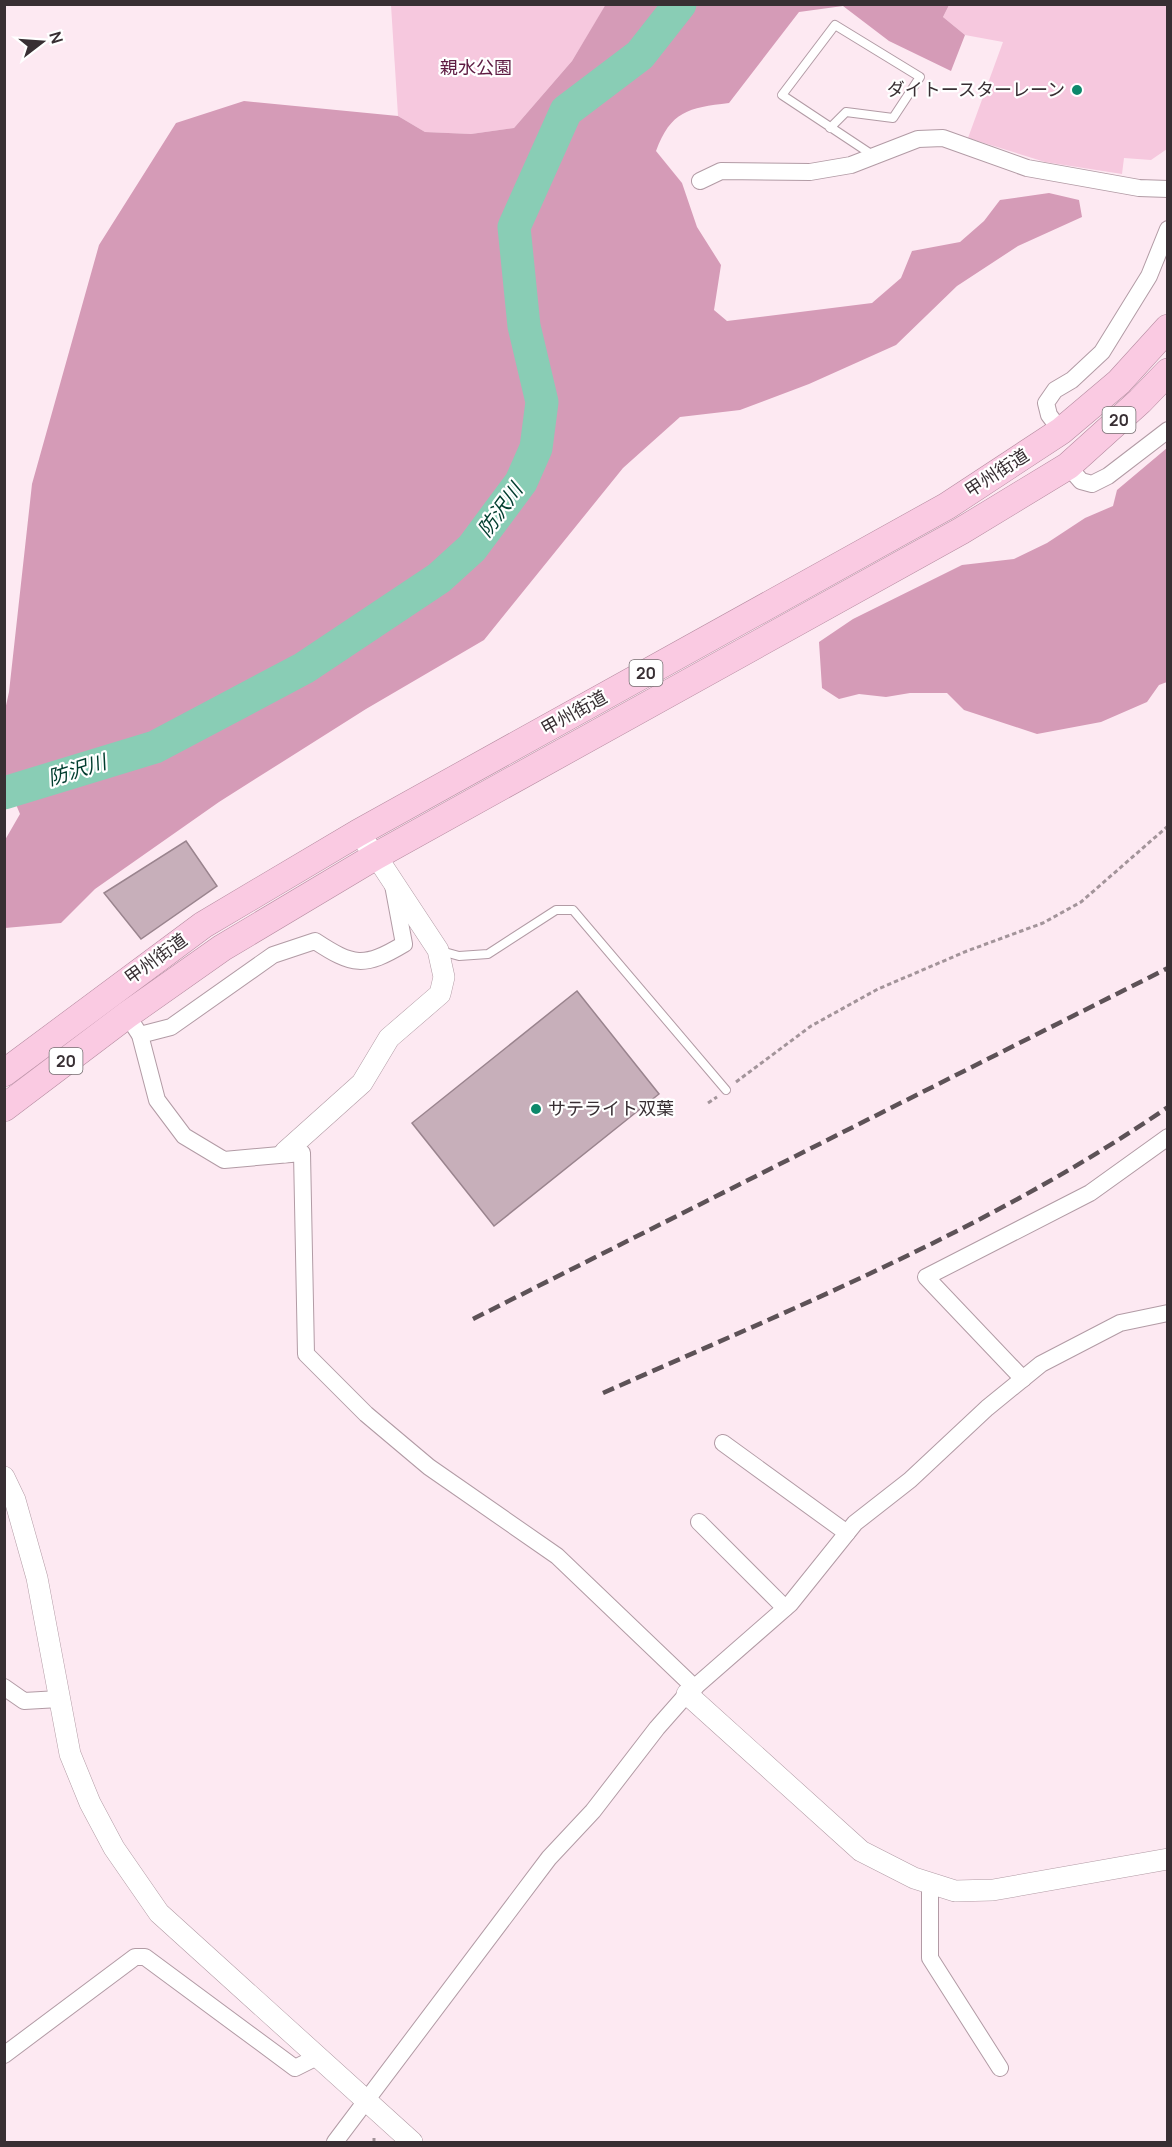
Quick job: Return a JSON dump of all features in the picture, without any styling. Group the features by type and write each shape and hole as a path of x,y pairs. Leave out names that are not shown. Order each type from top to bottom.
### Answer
{"highway":[{"name":"甲州街道","path":"4,1073 203,925 358,833 947,506 1061,431 1119,382 1167,328"},
{"name":"甲州街道","path":"4,1108 134,1025 222,948 376,856 961,531 1068,466 1140,401 1167,372"}],"street":[{"path":"700,181 721,171 810,172 851,165 918,139 943,138 1027,168 1139,188 1167,189"},
{"path":"1061,431 1049,415 1046,403 1055,390 1072,380 1102,352 1149,276 1167,229"},
{"path":"1068,466 1081,482 1092,484 1108,476 1167,430"},
{"path":"285,1152 362,1083 389,1038 440,994 444,977 438,950 376,856 358,833"},
{"path":"393,881 404,944 379,959 344,960 315,941 273,955 171,1027 134,1025 157,1100 184,1136 224,1160 302,1152 306,1354 366,1414 429,1467 558,1556 691,1691 861,1851 914,1878 955,1891 993,1890 1167,1859"},
{"path":"1023,1379 926,1277 1090,1193 1167,1137"},
{"path":"335,2142 549,1858 593,1811 657,1728 691,1691 785,1608 855,1522 910,1480 987,1408 1041,1364 1120,1323 1167,1313"},
{"path":"723,1443 847,1533"},
{"path":"4,1477 15,1500 37,1578 70,1754 90,1803 114,1848 159,1913 412,2142"},
{"path":"699,1522 785,1608"},
{"path":"4,1687 24,1701 59,1699"},
{"path":"930,1883 930,1958 1000,2068"},
{"path":"4,2055 135,1957 145,1957 295,2068 317,2057"}],"lane":[{"path":"830,128 846,112 893,118 920,77 835,25 782,95 830,128 874,156"},
{"path":"438,950 459,956 489,954 556,910 573,910 726,1090"}],"path":[{"path":"708,1103 811,1026 879,989 967,951 1043,923 1081,902 1167,826"}],"green space":[{"name":"親水公園","path":"391,5 606,5 572,61 514,128 471,134 425,132 398,116"},
{"name":"ダイトースターレーン","path":"949,5 1167,5 1167,149 1151,160 1124,158 1122,174 1045,162 968,138 1003,42 965,35 943,17"}],"shaded area":[{"path":"606,4 949,5 943,17 965,35 951,71 889,41 843,6 799,12 729,103 692,110 683,114 668,127 656,151 682,183 697,227 721,265 714,310 727,321 872,303 901,278 912,251 960,242 984,221 1000,200 1049,193 1079,200 1082,217 1018,246 957,286 896,345 809,384 740,410 680,417 623,468 484,640 366,709 219,802 95,889 61,923 5,928 5,840 20,814 5,778 5,710 9,692 32,484 99,245 176,123 244,101 398,116 425,132 471,134 514,128 572,61"},
{"path":"1167,448 1167,682 1159,685 1147,702 1101,722 1037,734 964,710 947,693 910,693 886,697 859,694 839,699 822,688 819,642 853,619 962,565 1014,559 1047,543 1085,518 1113,506 1117,490"}],"building":[{"path":"186,841 217,886 141,939 104,893"},
{"name":"サテライト双葉","path":"577,991 659,1094 494,1226 412,1123"}],"waterway":[{"name":"防沢川","path":"4,793 155,747 304,668 439,578 472,548 521,482 536,448 542,402 524,326 514,227 566,111 640,55 680,4"}],"railway":[{"path":"473,1319 1168,968"},
{"path":"603,1393 821,1296 964,1228 1102,1150 1168,1107"}],"place":[{"name":"ダイトースターレーン","path":"1077,90"},
{"name":"サテライト双葉","path":"536,1109"}]}
